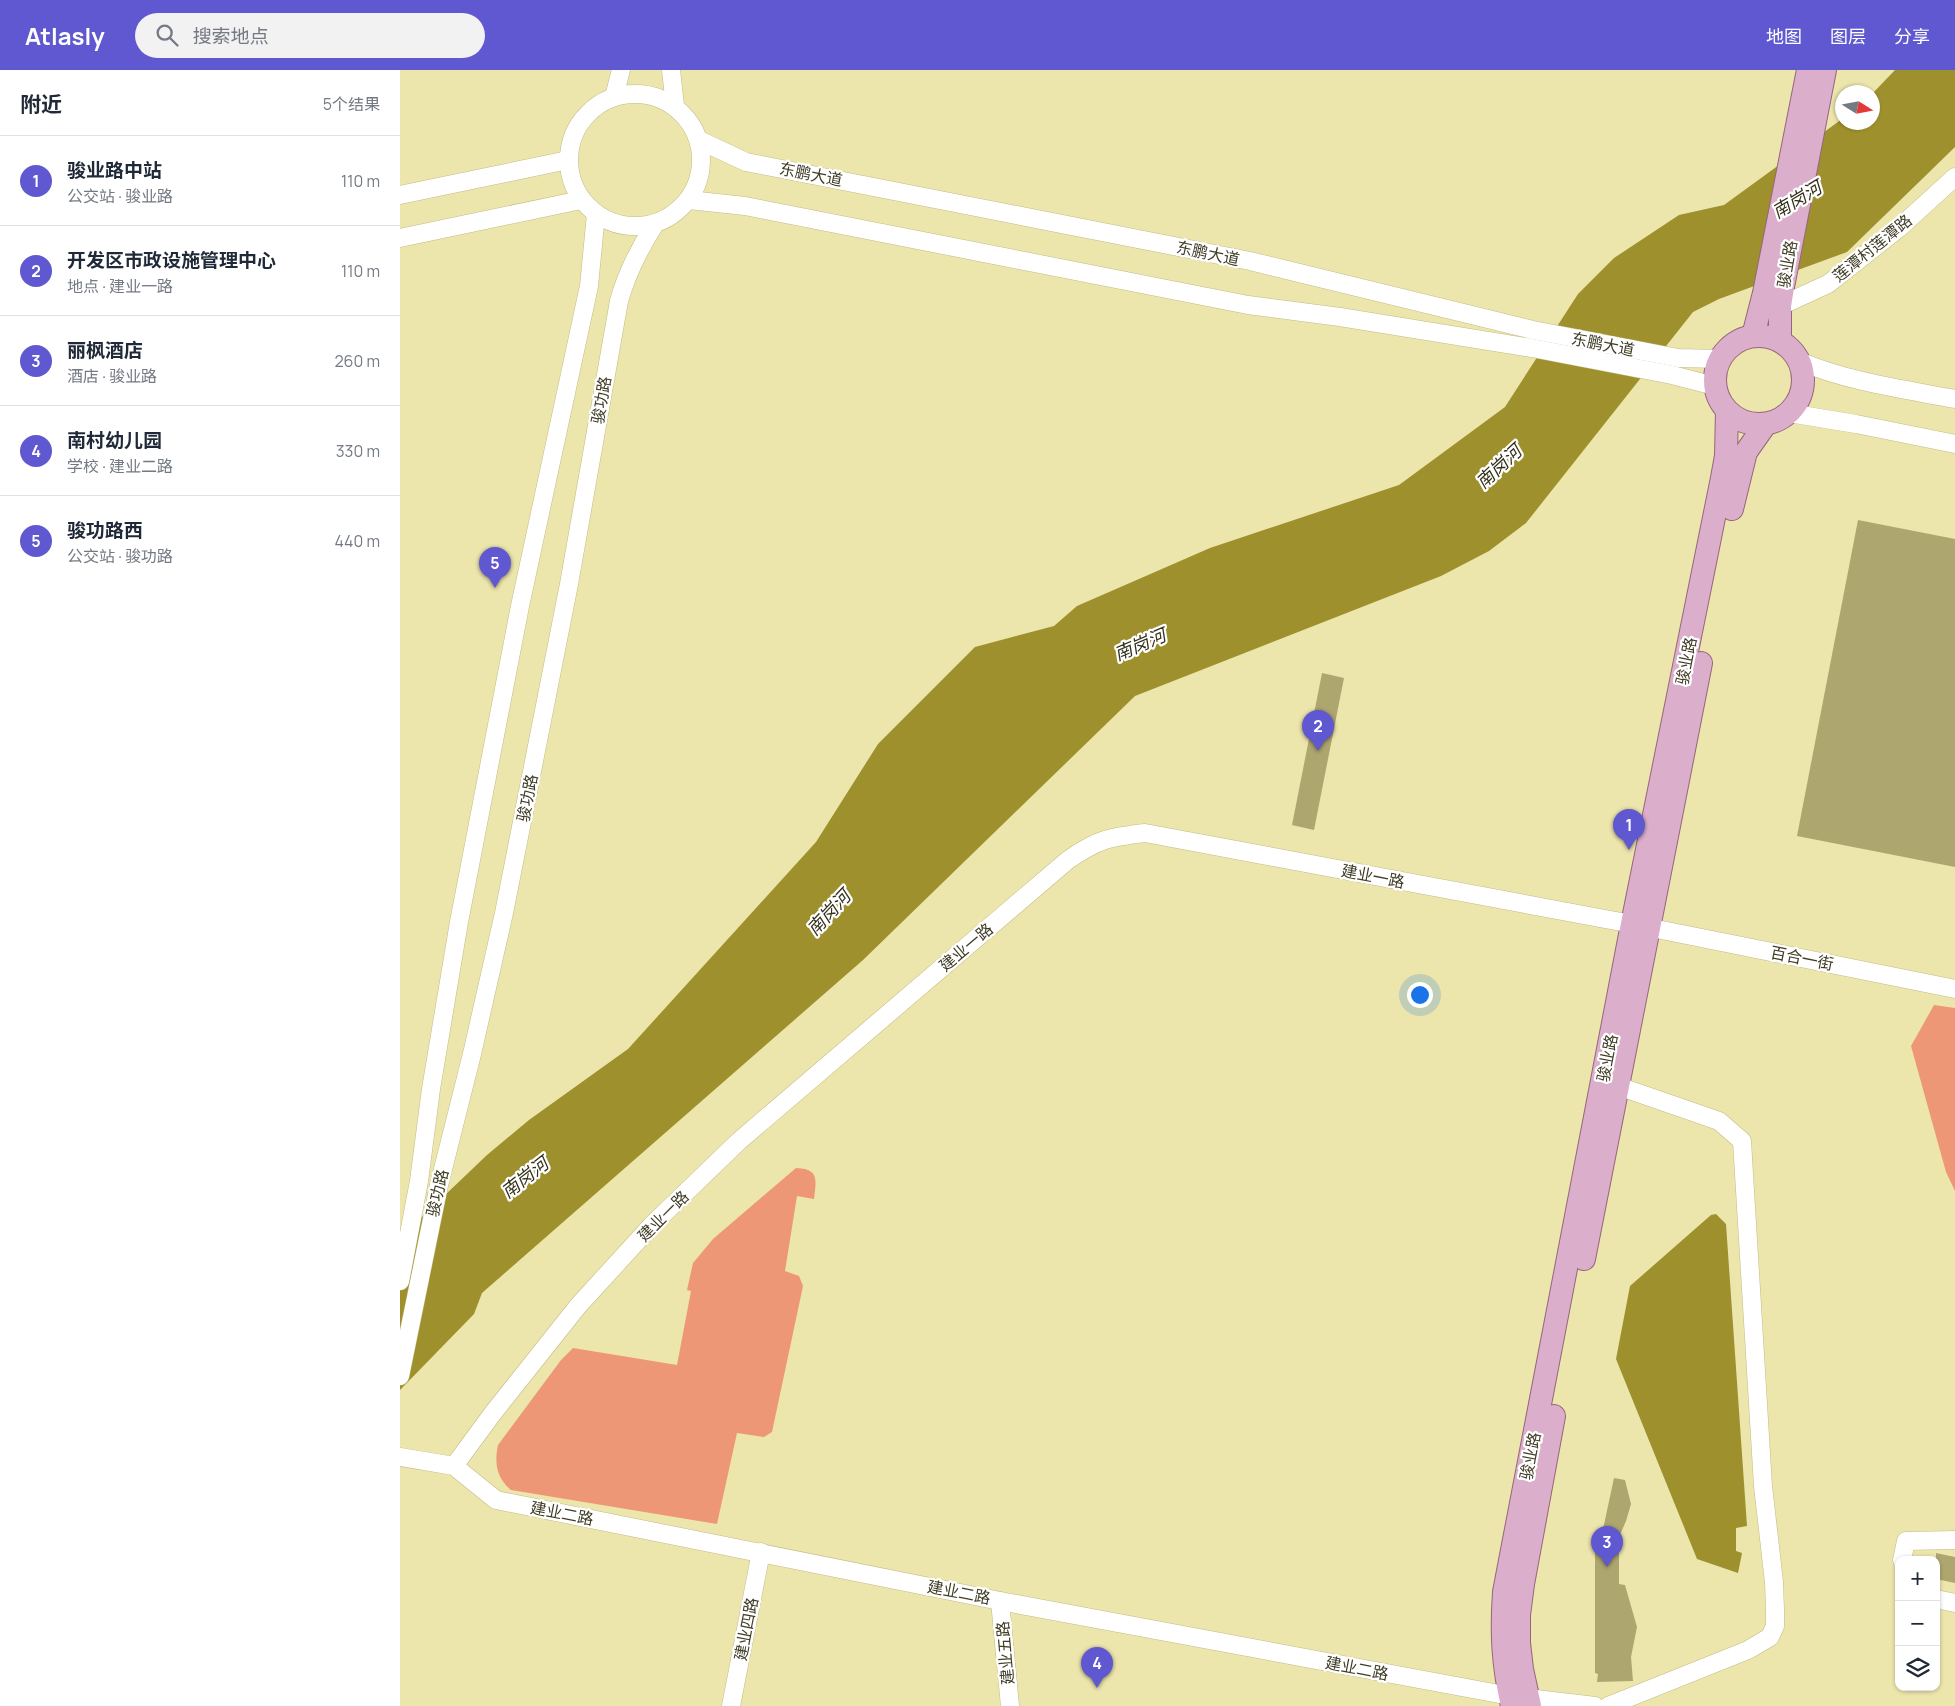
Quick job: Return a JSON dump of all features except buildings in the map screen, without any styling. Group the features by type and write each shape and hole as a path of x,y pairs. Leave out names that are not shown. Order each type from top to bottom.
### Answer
{"main road":[{"name":"骏业路","path":"1780,341 1776,295 1803,137 1808,70"},
{"name":"骏业路","path":"1803,137 1825,70"},
{"name":"骏业路","path":"1753,336 1776,295"},
{"path":"1753,336 1767,336 1780,341 1791,350 1799,361 1803,374 1803,389 1798,402 1790,413 1778,421 1765,425 1751,424 1738,420 1727,411 1719,400 1715,386 1716,372 1720,359 1728,348 1740,340 1753,336"},
{"name":"骏业路","path":"1520,1702 1522,1669 1519,1643 1519,1615 1523,1584 1618,1086 1641,926 1726,456 1727,411"},
{"name":"骏业路","path":"1520,1702 1505,1674 1502,1648 1504,1592 1641,926 1736,487 1746,452 1765,425"}],"street":[{"path":"614,97 621,70"},
{"path":"671,70 675,106"},
{"path":"635,93 656,96 675,106 689,121 699,140 702,161 698,182 688,200 674,215 655,224 635,227 614,224 596,214 581,200 572,181 568,160 572,140 581,121 596,106 614,97 635,93"},
{"name":"东鹏大道","path":"699,140 746,162 1250,261 1533,330 1678,358 1720,359"},
{"path":"400,195 568,160"},
{"name":"莲潭村莲潭路","path":"1776,295 1828,284 1900,228 1955,177"},
{"path":"400,238 581,200"},
{"name":"东鹏大道","path":"688,200 745,206 1248,305 1340,316 1532,348 1672,375 1715,386"},
{"name":"骏功路","path":"400,1282 418,1182 436,1055 459,922 520,606 589,286 596,214"},
{"name":"骏功路","path":"400,1376 439,1185 470,1063 504,914 569,584 619,300 626,276 635,257 655,224"},
{"path":"1799,361 1827,373 1856,381 1955,399"},
{"path":"1790,413 1840,420 1955,444"},
{"name":"建业一路","path":"454,1466 493,1413 578,1306 652,1225 738,1141 1068,860 1085,848 1111,836 1145,833 1641,926"},
{"name":"百合一街","path":"1641,926 1955,989"},
{"path":"1608,1706 1748,1650 1770,1637 1774,1626 1776,1610 1763,1486 1742,1141 1719,1121 1618,1086"},
{"path":"400,1204 418,1182"},
{"name":"建业二路","path":"400,1457 454,1466 496,1500 1000,1601 1520,1702 1595,1706"},
{"path":"1903,1556 1906,1540 1955,1540"},
{"name":"建业四路","path":"731,1706 761,1552"},
{"path":"1940,1600 1955,1603"},
{"name":"建业五路","path":"1000,1601 1010,1706"}],"shaded area":[{"path":"1934,1005 1955,1008 1955,1191 1946,1172 1911,1046"},
{"path":"796,1168 813,1173 816,1181 814,1199 797,1196 785,1271 799,1276 803,1286 772,1432 764,1437 737,1433 717,1524 511,1490 502,1481 498,1470 496,1458 498,1445 561,1360 573,1348 677,1365 691,1291 687,1290 693,1263 713,1239"}],"water":[{"name":"南岗河","path":"1895,70 1955,70 1955,147 1847,252 1719,299 1693,312 1526,523 1489,551 1441,576 1135,696 863,960 482,1293 474,1314 400,1390 400,1238 487,1155 529,1120 628,1049 816,842 878,744 975,647 1054,626 1077,606 1210,548 1399,485 1505,407 1578,294 1614,258 1679,215 1724,205 1835,124 1835,130 1880,130 1880,86"},
{"path":"1716,1214 1726,1224 1747,1526 1736,1528 1736,1551 1742,1553 1738,1573 1697,1559 1616,1359 1630,1286 1711,1215"}],"place":[{"name":"骏功路西","path":"495,588"},
{"name":"开发区市政设施管理中心","path":"1318,751"},
{"name":"骏业路中站","path":"1629,850"},
{"name":"丽枫酒店","path":"1607,1567"},
{"name":"南村幼儿园","path":"1097,1688"}]}
